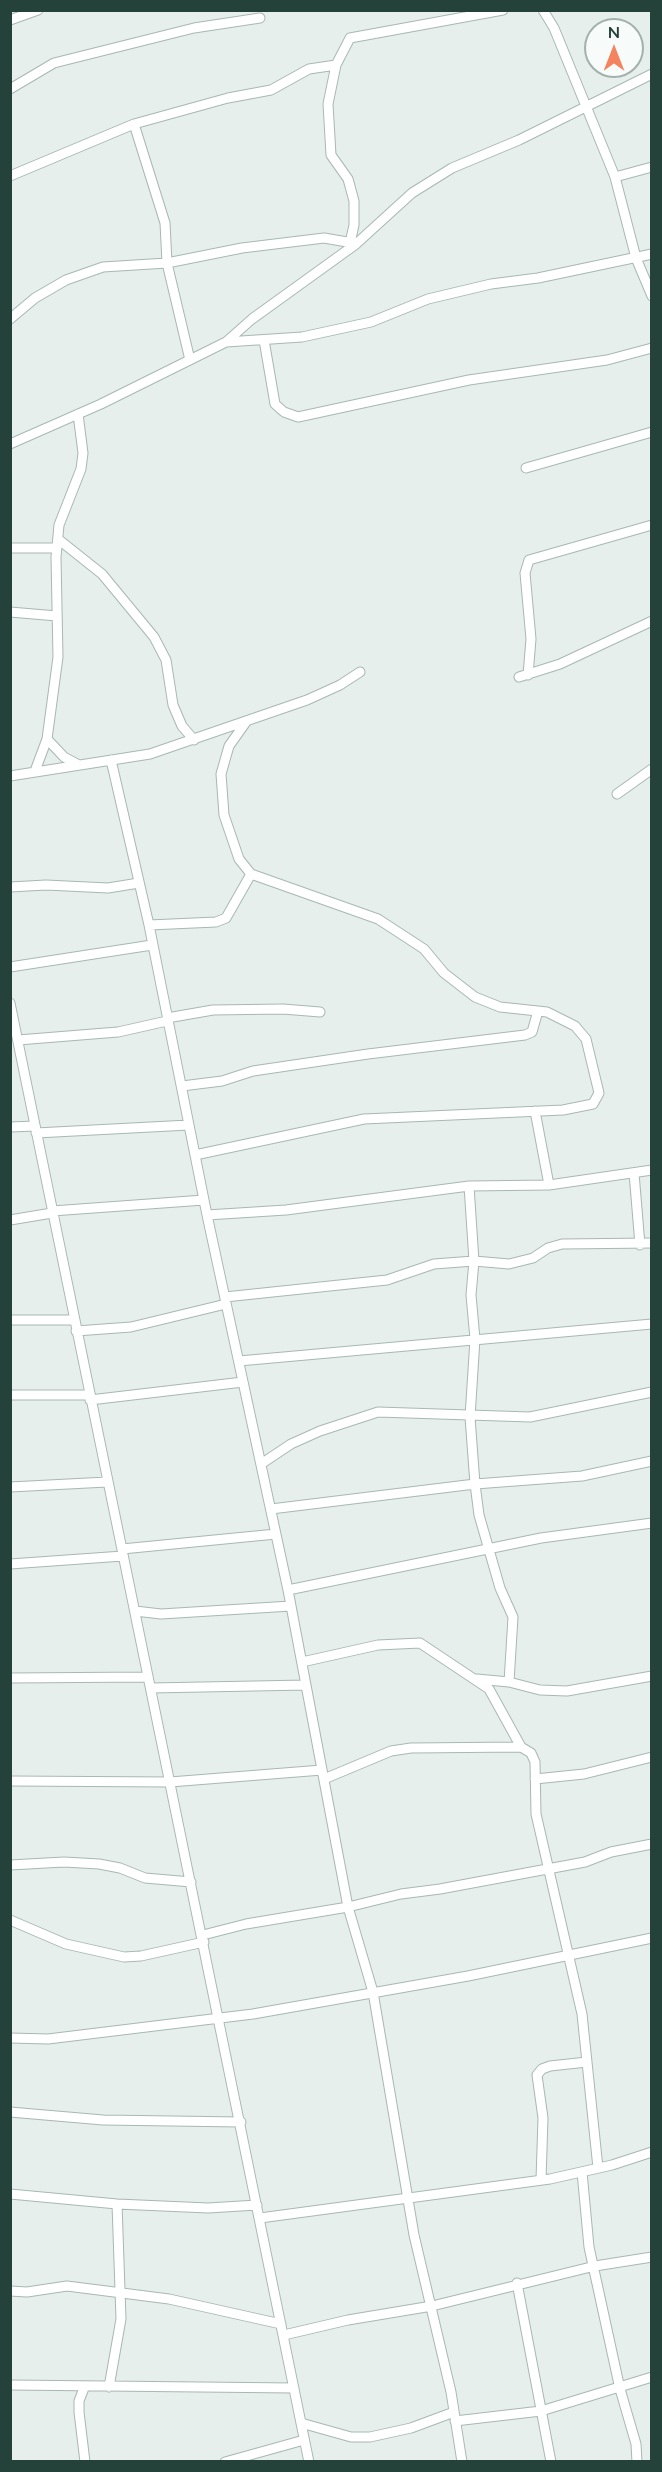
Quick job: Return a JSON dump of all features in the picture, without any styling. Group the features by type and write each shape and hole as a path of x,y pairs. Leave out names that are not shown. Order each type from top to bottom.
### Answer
{"street":[{"path":"10,20 38,10"},
{"path":"353,243 354,201 348,179 330,150 328,104 336,65 351,38 503,10"},
{"path":"543,10 554,28 615,177 636,258 651,296"},
{"path":"10,89 54,63 194,28 261,18"},
{"path":"10,176 134,124 228,98 271,90 309,69 336,65"},
{"path":"10,444 78,414 226,342 252,319 353,243 412,193 452,168 519,140 651,74"},
{"path":"134,124 165,223 167,263 190,360"},
{"path":"615,177 651,167"},
{"path":"10,319 35,298 66,280 103,267 167,263 242,249 324,238 353,243"},
{"path":"226,342 302,337 371,322 428,299 491,284 651,254"},
{"path":"264,340 275,404 284,412 298,417 469,380 607,360 651,348"},
{"path":"35,771 47,739 58,657 57,544 59,525 81,469 78,414"},
{"path":"526,468 651,432"},
{"path":"651,525 529,561 525,573 531,639 524,676 560,664 651,621"},
{"path":"10,548 57,544 102,574 154,637 166,660 173,705 182,726 194,740"},
{"path":"10,612 57,616"},
{"path":"10,776 150,754 307,700 340,685 360,672"},
{"path":"195,1155 364,1119 583,1107 593,1104 599,1094 586,1039 575,1026 560,1017 538,1011 500,1007 475,997 444,973 424,949 378,919 251,874 239,859 224,815 221,774 229,746 246,722"},
{"path":"47,739 64,757 79,765"},
{"path":"111,760 149,925 207,1215 288,1590 348,1907 373,1992 408,2198 432,2306 462,2462"},
{"path":"617,794 651,769"},
{"path":"149,925 216,922 226,918 251,874"},
{"path":"10,887 46,885 108,888 139,883"},
{"path":"10,967 152,945"},
{"path":"10,1003 73,1320 220,2016 309,2462"},
{"path":"15,1036 118,1032 213,1010 320,1012"},
{"path":"182,1086 222,1081 253,1071 525,1035 532,1032 538,1011"},
{"path":"535,1111 549,1185"},
{"path":"10,1127 36,1130 189,1125"},
{"path":"207,1215 297,1209 469,1186 549,1185 651,1170"},
{"path":"633,1173 640,1245"},
{"path":"469,1186 474,1261 471,1312 475,1339 470,1417 475,1484 479,1515 500,1588 513,1617 509,1682"},
{"path":"10,1220 52,1212 204,1200"},
{"path":"76,1331 131,1327 226,1300 387,1280 434,1264 474,1261 509,1264 533,1258 548,1248 562,1244 640,1245 651,1243"},
{"path":"10,1320 73,1320"},
{"path":"239,1361 651,1324"},
{"path":"10,1395 90,1398 243,1382"},
{"path":"261,1464 291,1444 320,1431 378,1412 470,1417 530,1417 651,1392"},
{"path":"271,1509 475,1484 582,1476 651,1461"},
{"path":"10,1486 107,1482"},
{"path":"288,1590 490,1548 651,1523"},
{"path":"10,1564 276,1534"},
{"path":"135,1611 161,1614 291,1606"},
{"path":"302,1662 378,1645 420,1643 439,1654 458,1671 477,1679 489,1689 521,1747 531,1753 535,1762 536,1814 547,1869 570,1953 582,2014 598,2168"},
{"path":"477,1679 509,1682 540,1690 567,1691 651,1676"},
{"path":"10,1678 148,1677"},
{"path":"151,1688 206,1689 306,1685"},
{"path":"10,1781 170,1782 323,1775 391,1751 411,1748 521,1747"},
{"path":"535,1779 584,1774 651,1756"},
{"path":"10,1920 66,1944 124,1957 149,1954 246,1924 585,1862 633,1846 651,1844"},
{"path":"10,1864 64,1862 99,1864 120,1868 145,1878 192,1882"},
{"path":"10,2038 48,2039 220,2016 253,2014 468,1976 651,1938"},
{"path":"541,2180 543,2118 537,2075 542,2069 550,2066 587,2061"},
{"path":"10,2112 103,2120 241,2122"},
{"path":"260,2218 541,2180 598,2168 651,2152"},
{"path":"582,2172 585,2226 620,2389 636,2444 637,2462"},
{"path":"10,2194 117,2204 208,2208 257,2205"},
{"path":"109,2388 121,2319 117,2204"},
{"path":"284,2335 348,2320 432,2306 517,2283 595,2266 651,2257"},
{"path":"517,2283 551,2462"},
{"path":"10,2291 27,2292 67,2286 120,2295 169,2299 281,2324"},
{"path":"301,2422 351,2436 370,2437 454,2416 541,2411 620,2389 632,2382 651,2377"},
{"path":"10,2385 84,2388 294,2388"},
{"path":"84,2388 79,2401 79,2412 85,2462"},
{"path":"225,2462 304,2440"}]}
